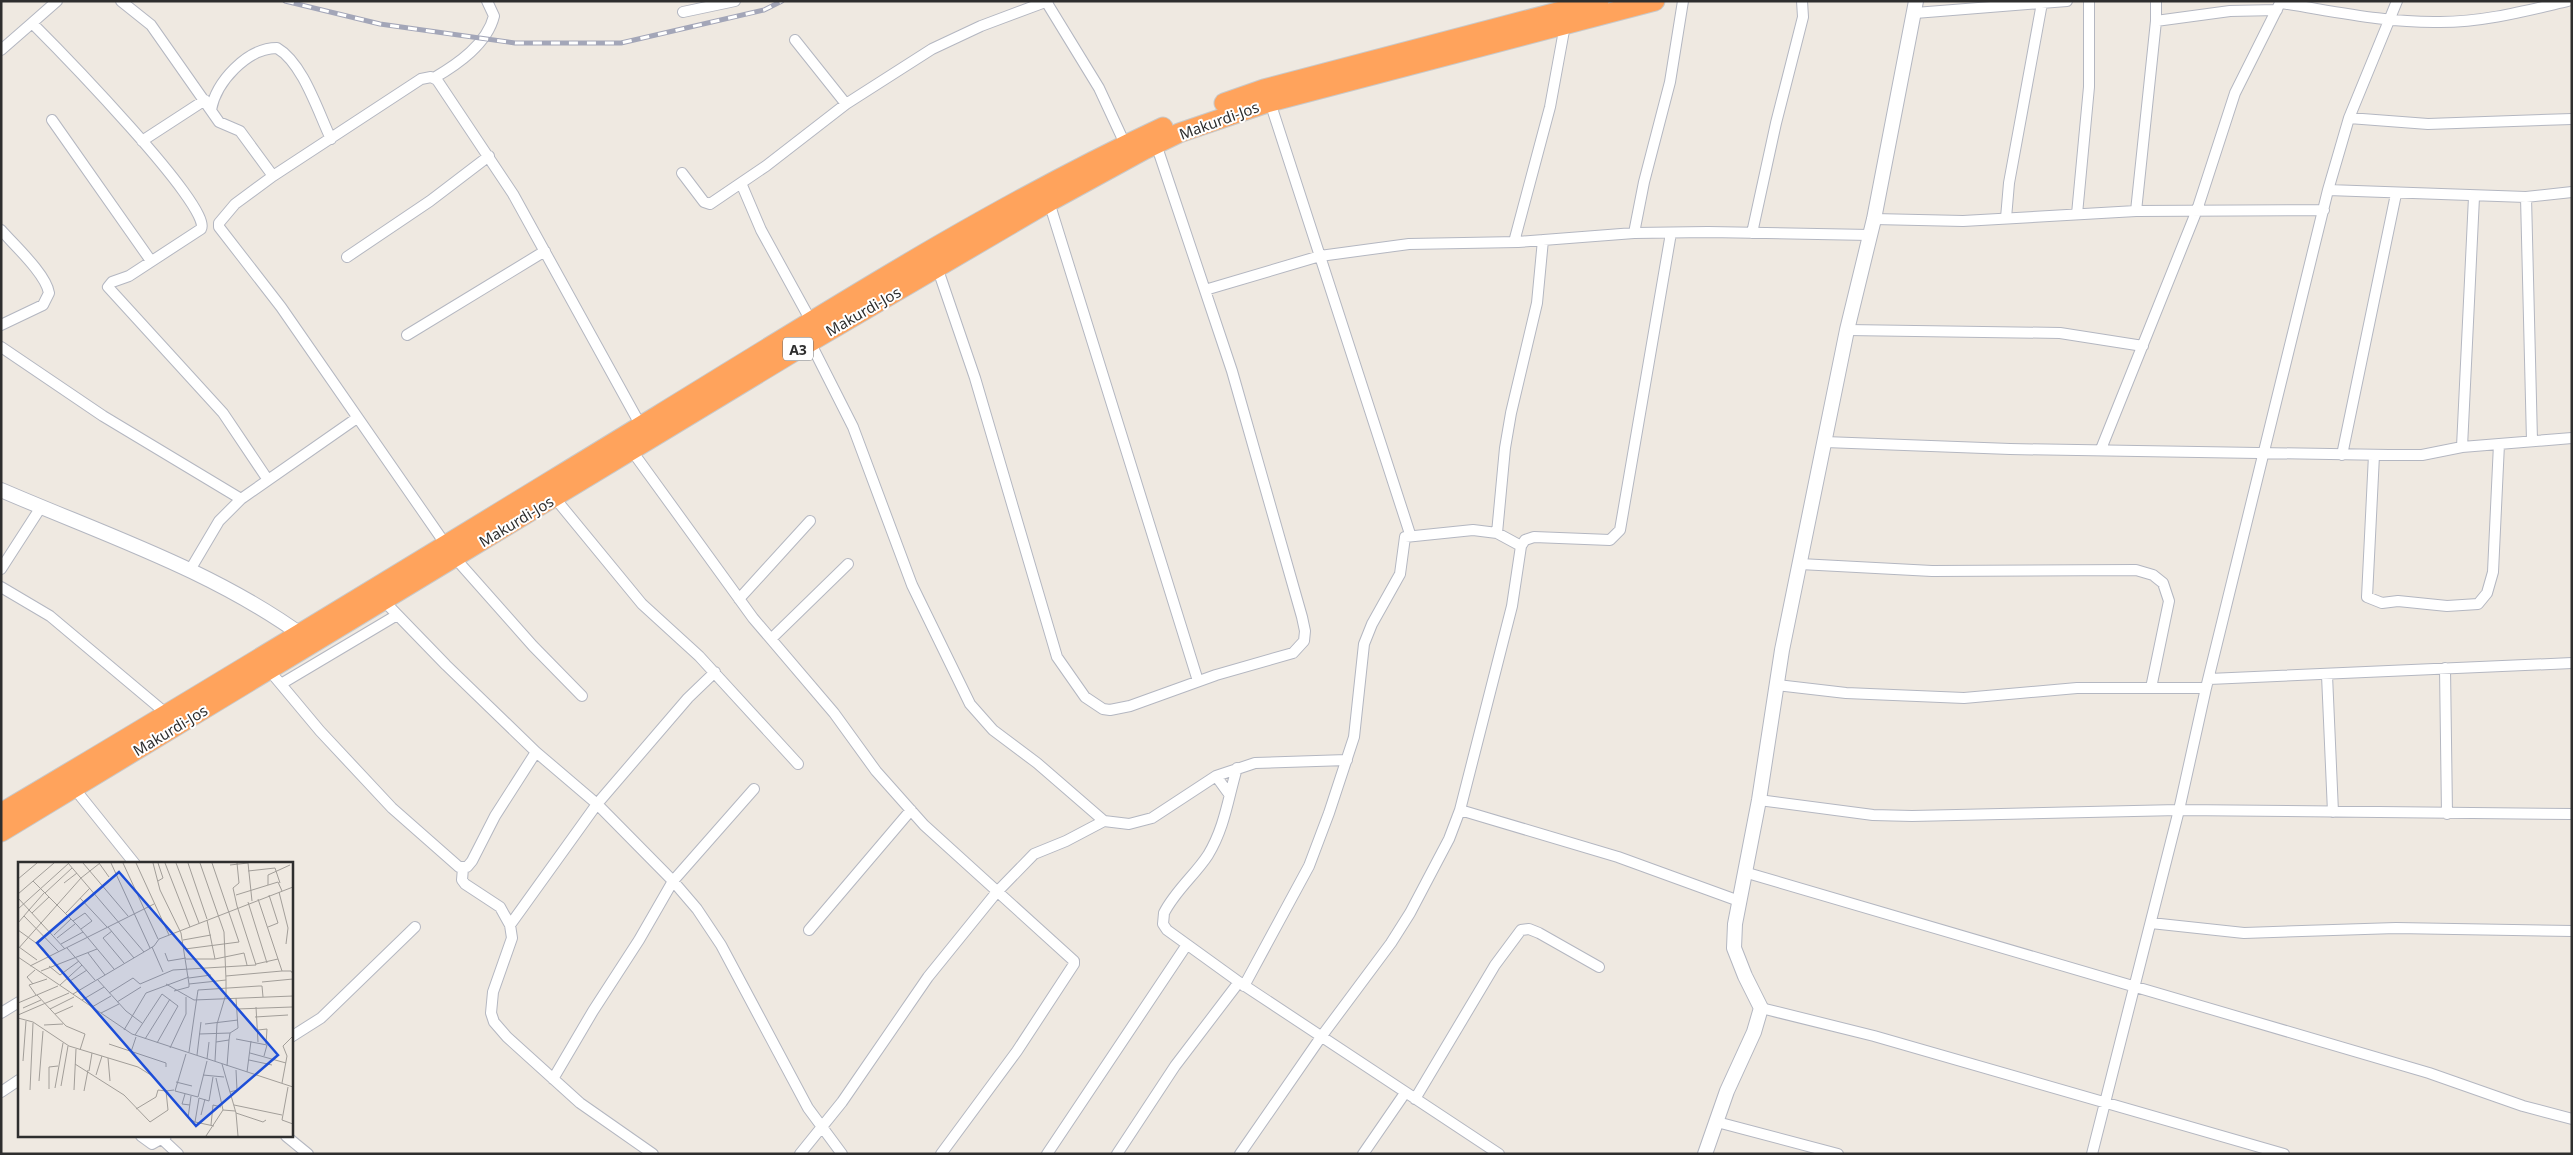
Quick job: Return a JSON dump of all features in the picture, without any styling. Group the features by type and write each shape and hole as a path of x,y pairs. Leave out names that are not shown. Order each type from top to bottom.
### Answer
{"highway":[{"name":"Makurdi-Jos","path":"1,813 168,715 314,644 383,600 451,551 554,497 632,451 810,342 934,260 1090,162 1125,144 1176,120 1264,89 1599,1"},
{"name":"Makurdi-Jos","path":"1,832 74,788 275,677 314,644 451,551 641,426 811,322 1049,202 1156,144 1179,133 1270,102 1655,1"}],"street":[{"path":"1,50 58,1"},
{"path":"121,1 150,25 209,103 219,122 240,131 273,176"},
{"path":"683,12 735,1"},
{"path":"1634,233 1644,182 1670,82 1683,1"},
{"path":"1752,233 1776,123 1803,17 1802,1"},
{"path":"1705,1154 1728,1091 1754,1032 1761,1008 1744,976 1734,948 1739,901 1759,800 1777,685 1800,564 1847,330 1874,219 1916,7 2066,1"},
{"path":"2077,214 2089,87 2089,1"},
{"path":"2136,211 2156,21 2156,1"},
{"path":"2092,1154 2179,810 2328,190 2349,118 2397,1"},
{"path":"2156,21 2279,5 2390,20 2440,22 2515,15 2568,1"},
{"path":"490,2 493,20 480,40 458,64 434,78 421,79 273,176 235,204 219,223 219,227 281,307 451,551 533,646 582,696"},
{"path":"682,173 707,204 741,183 846,104 932,49 981,26 1048,2 1099,88 1125,144"},
{"path":"2006,218 2009,183 2042,3"},
{"path":"2101,449 2197,210 2234,93 2279,5"},
{"path":"32,23 169,169 189,196 203,226 129,276 112,282 108,287 223,413 268,480"},
{"path":"1514,242 1550,107 1564,24"},
{"path":"795,40 846,104"},
{"path":"142,141 209,103 221,83 230,73 261,51 277,48 287,54 298,69 331,139"},
{"path":"434,78 489,156 545,251 641,426"},
{"path":"1270,102 1410,534"},
{"path":"2349,118 2428,124 2572,119"},
{"path":"52,120 151,261"},
{"path":"934,260 975,378 1057,657 1085,697 1098,707 1110,710 1130,706 1198,681 1293,652 1304,640 1305,631 1232,371 1156,144"},
{"path":"347,257 430,200 489,156"},
{"path":"741,183 761,230 811,322"},
{"path":"2328,190 2474,197 2526,197 2572,192"},
{"path":"2342,455 2396,194"},
{"path":"2462,447 2474,197"},
{"path":"2526,197 2532,441"},
{"path":"1049,202 1198,681"},
{"path":"1874,219 1962,221 2136,211 2324,210"},
{"path":"1,230 47,284 49,293 43,305 1,325"},
{"path":"1205,290 1320,256 1409,244 1514,242 1634,233 1870,235"},
{"path":"1240,1154 1321,1037 1391,943 1410,913 1449,839 1460,810 1512,606 1521,546 1525,540 1534,537 1610,540 1620,530 1671,233"},
{"path":"1497,533 1511,413 1537,303 1543,240"},
{"path":"407,335 545,251"},
{"path":"1847,330 2060,333 2143,346"},
{"path":"810,342 853,427 912,585 970,704 993,730 1037,763 1104,821 1129,824 1152,818 1216,776 1255,763 1347,760"},
{"path":"1,348 103,416 241,500"},
{"path":"190,570 219,521 241,500 357,418"},
{"path":"1825,442 2010,449 2374,455 2422,454 2462,447 2572,438"},
{"path":"2374,455 2367,597 2382,603 2398,601 2447,606 2478,604 2487,593 2493,572 2499,444"},
{"path":"632,451 739,599 834,713 876,771 911,810 996,893 1071,957 1074,964 1017,1051 941,1154"},
{"path":"1,490 190,570 277,619 314,644 397,615"},
{"path":"554,497 642,604 715,672 798,764"},
{"path":"1,569 41,507"},
{"path":"739,599 810,521"},
{"path":"1117,1154 1175,1066 1242,984 1309,866 1354,737 1364,644 1372,624 1400,574 1403,542 1410,534 1473,530 1497,533 1521,546"},
{"path":"771,639 848,564"},
{"path":"1800,564 1932,571 2136,570 2153,575 2163,583 2169,601 2151,688"},
{"path":"1,587 57,622 168,715"},
{"path":"383,600 536,752 597,804 673,881 697,909 721,946 803,1100 842,1154"},
{"path":"1777,685 1846,693 1964,698 2077,688 2151,688 2327,675 2572,663"},
{"path":"2445,668 2447,814"},
{"path":"510,925 597,804 688,698 715,672"},
{"path":"2327,675 2333,812"},
{"path":"275,677 320,731 392,808 456,865 463,868"},
{"path":"536,752 495,816 472,861 463,868 462,880 465,884 500,907 510,925 512,938 493,992 491,1013 494,1022 507,1037 580,1103 649,1152"},
{"path":"1237,768 1226,819 1207,856 1164,913 1163,924 1167,930 1186,946 1494,1152"},
{"path":"1216,776 1230,794"},
{"path":"74,788 133,862"},
{"path":"553,1079 593,1011 639,940 673,881 754,789"},
{"path":"1759,800 1873,814 1912,816 2179,810 2572,814"},
{"path":"809,930 911,810"},
{"path":"1460,810 1609,854 1739,901"},
{"path":"800,1154 842,1102 928,977 996,893 1034,854 1066,841 1104,821"},
{"path":"1744,872 2429,1073 2523,1106 2572,1119"},
{"path":"2151,923 2244,933 2396,928 2572,931"},
{"path":"292,1031 306,1029 321,1018 416,927"},
{"path":"1415,1099 1495,965 1521,930 1529,929 1599,967"},
{"path":"1047,1154 1186,946"},
{"path":"1,1013 18,1003"},
{"path":"1761,1008 1874,1036 2284,1154"},
{"path":"1,1092 18,1081"},
{"path":"1364,1154 1405,1093"},
{"path":"1717,1122 1838,1154"},
{"path":"144,1138 152,1144 164,1138 178,1154"},
{"path":"288,1138 308,1154"}],"railway":[{"path":"285,1 380,24 515,43 621,43 764,10 782,1"}]}
